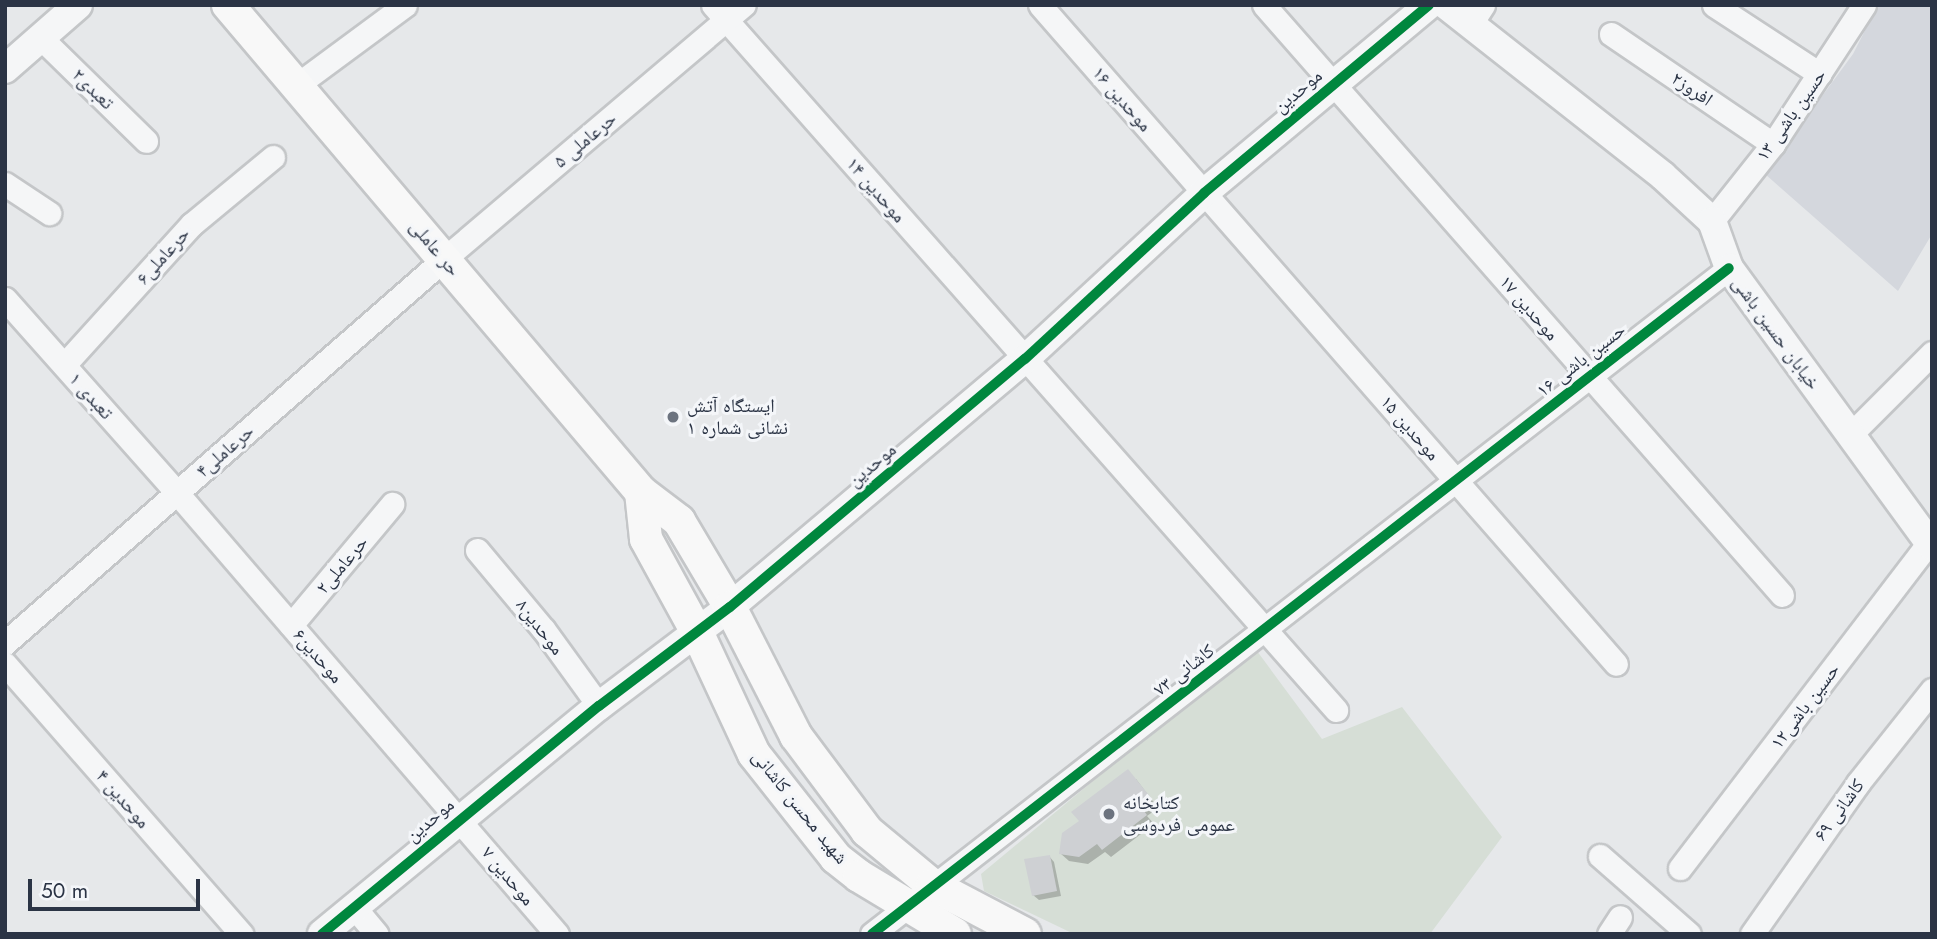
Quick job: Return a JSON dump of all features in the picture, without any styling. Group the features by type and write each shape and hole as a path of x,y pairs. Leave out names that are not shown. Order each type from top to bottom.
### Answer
{"main road":[{"name":"حر عاملی","path":"228,5 641,492 679,522 730,607"},
{"path":"641,492 646,539 698,634"},
{"name":"شهید محسن کاشانی","path":"730,607 796,736 867,831 932,885 1025,934"},
{"name":"شهید محسن کاشانی","path":"698,634 754,754 836,858 908,907 955,934"}],"street":[{"path":"5,69 78,5"},
{"path":"297,85 405,5"},
{"name":"موحدین ۱۶","path":"1040,5 1204,193"},
{"name":"موحدین ۱۷","path":"1264,5 1782,595"},
{"name":"موحدین","path":"322,934 599,706 698,634 1025,359 1204,193 1429,5"},
{"name":"خیابان حسین باشی","path":"1446,5 1477,15 1712,222 1729,268 1930,542"},
{"path":"1714,5 1820,74"},
{"name":"حسین باشی ۱۳","path":"1712,222 1773,144 1864,5"},
{"name":"حرعاملی ۵","path":"444,259 728,10"},
{"name":"موحدین ۱۴","path":"728,10 1025,359 1336,710"},
{"name":"افروز۲","path":"1611,34 1773,144"},
{"name":"تعبدی۲","path":"41,38 146,141"},
{"name":"حرعاملی۶","path":"64,365 192,224 273,157"},
{"path":"5,184 49,214"},
{"name":"موحدین ۱۵","path":"1204,193 1616,664"},
{"name":"حرعاملی۴","path":"5,643 444,259"},
{"name":"حسین باشی ۱۶","path":"1455,480 1729,268"},
{"name":"تعبدی ۱","path":"5,299 177,493"},
{"path":"1850,435 1932,353"},
{"name":"کاشانی ۷۳","path":"872,934 1455,480"},
{"name":"موحدین۶","path":"177,493 459,819"},
{"name":"حرعاملی۲","path":"291,625 392,504"},
{"name":"حسین باشی۱۲","path":"1680,868 1930,542"},
{"name":"موحدین۸","path":"477,550 544,630 599,706"},
{"name":"موحدین ۴","path":"5,664 241,934"},
{"name":"کاشانی ۶۹","path":"1752,934 1858,783 1932,691"},
{"name":"موحدین ۷","path":"459,819 557,934"},
{"path":"1600,856 1689,934"},
{"path":"354,907 377,934"}],"shaded area":[{"path":"1878,5 1932,5 1932,234 1898,291 1765,174 1853,54"},
{"path":"1254,647 1322,739 1402,707 1502,837 1430,934 1074,934 984,891 981,874"}],"building":[{"name":"کتابخانه عمومی فردوسی","path":"1128,769 1152,799 1141,807 1147,815 1102,850 1097,844 1079,857 1059,854 1062,833 1079,821 1071,812"},
{"path":"1050,855 1057,891 1032,896 1024,859"}],"cycle path":[{"path":"322,934 599,706 730,607 1025,359 1204,193 1429,5"},
{"path":"872,934 1729,268"}],"place":[{"name":"ایستگاه آتش نشانی شماره ۱","path":"673,417"},
{"name":"کتابخانه عمومی فردوسی","path":"1109,814"}]}
